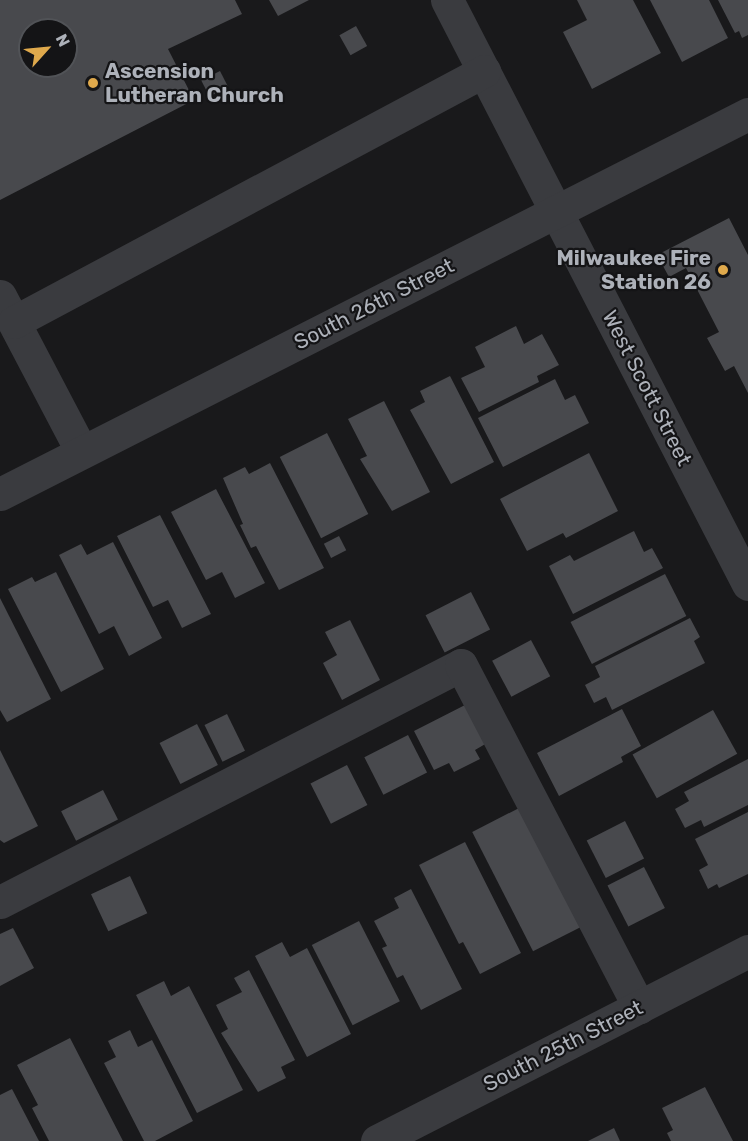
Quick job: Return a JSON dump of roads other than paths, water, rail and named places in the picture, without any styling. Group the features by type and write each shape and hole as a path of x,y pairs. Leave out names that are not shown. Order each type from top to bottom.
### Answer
{"street":[{"name":"West Scott Street","path":"447,0 556,211 738,541 748,584"},
{"path":"82,452 7,309 484,71"},
{"name":"South 26th Street","path":"0,494 748,114"},
{"path":"0,902 461,665 639,1007"},
{"name":"South 25th Street","path":"377,1141 748,951"}],"place":[{"name":"Ascension Lutheran Church","path":"93,83"},
{"name":"Milwaukee Fire Station 26","path":"723,270"}]}
